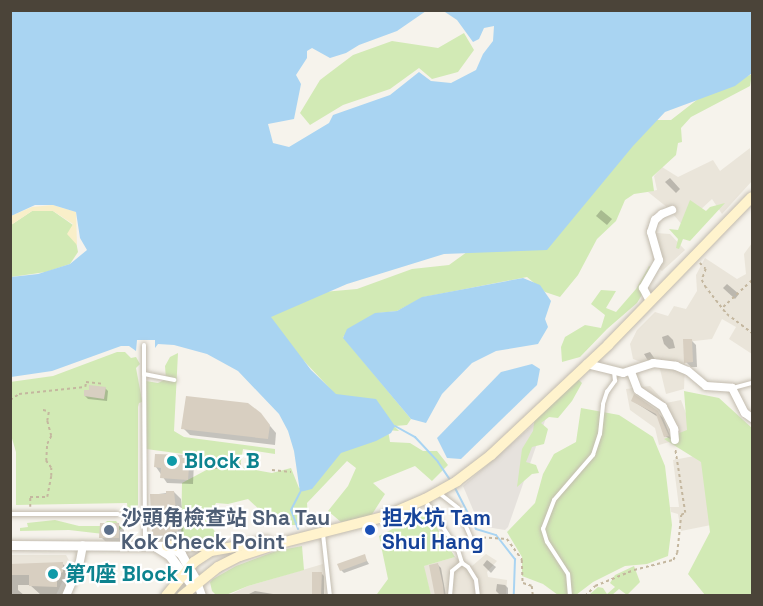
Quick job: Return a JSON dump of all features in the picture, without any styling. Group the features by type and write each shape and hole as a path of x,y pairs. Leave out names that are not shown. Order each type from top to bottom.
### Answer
{"main road":[{"path":"182,596 197,590 224,564 251,552 300,537 383,517 425,499 457,481 491,455 587,364 753,197"},
{"path":"166,596 187,570 211,551 237,545 300,537"},
{"path":"166,546 237,545"},
{"path":"211,551 214,563 224,564"}],"street":[{"path":"650,301 643,288 659,260 651,232 655,220 672,210"},
{"path":"587,364 614,372 631,372 646,365 661,363 688,371 706,386 732,388 745,413 753,418"},
{"path":"631,372 638,390 663,407 674,429 675,440"},
{"path":"10,545 166,546 177,550 197,590"},
{"path":"66,596 79,566 83,545"},
{"path":"148,546 169,555 187,570"}],"lane":[{"path":"144,345 148,546"},
{"path":"570,596 568,574 547,542 543,529 554,500 593,455 600,434 603,404 607,392 615,381 614,372"},
{"path":"144,374 174,380"},
{"path":"732,388 753,383"},
{"path":"442,490 458,508 474,545"},
{"path":"425,499 458,550 462,563 468,567 476,580 478,596"},
{"path":"10,514 118,514"},
{"path":"323,532 330,596"},
{"path":"450,596 452,571 462,563"}],"path":[{"path":"698,262 706,269 703,282 722,307 753,333"},
{"path":"722,307 753,280"},
{"path":"10,400 19,394 85,387 86,382 104,384"},
{"path":"30,514 30,497 46,497 51,476 45,450 51,436 47,421 49,410 43,410"},
{"path":"585,596 595,586 634,570 673,560 681,515 685,513 675,440"},
{"path":"209,469 241,464"},
{"path":"272,470 291,472"},
{"path":"471,535 507,539 522,560 523,583 532,586 533,596"}],"shaded area":[{"path":"750,148 752,181 722,214 712,199 683,226 673,214 660,219 656,233 670,234 685,250 662,271 654,265 646,229 659,210 668,208 648,192 657,190 654,176 662,167 678,177 713,160 720,171"},
{"path":"752,243 752,354 729,339 736,327 722,319 712,339 686,342 684,389 666,394 660,369 633,359 630,344 637,330 655,312 668,316 674,306 686,309 697,291 696,275 705,258 737,279 746,274 744,254"},
{"path":"650,386 666,403 681,400 694,435 659,445 655,428 630,410 626,389"},
{"path":"548,412 508,527 505,530 480,526 463,486"},
{"path":"700,455 716,524 681,531 678,514 671,512 670,507 679,507 673,460"},
{"path":"486,554 497,561 487,572 488,577 507,580 506,595 431,595 423,566 455,557 472,566"},
{"path":"10,555 66,555 71,564 56,595 11,595"},
{"path":"323,564 326,595 227,596 248,586"}],"green space":[{"path":"464,33 474,50 458,72 432,79 419,68 390,89 343,105 310,125 300,113 320,80 353,55 392,41 438,48"},
{"path":"752,74 750,86 691,117 681,128 682,142 678,143 676,155 652,177 654,191 634,194 625,200 616,221 597,239 578,275 560,297 545,292 527,277 424,297 397,311 379,313 343,337 411,419 407,425 395,426 391,423 399,431 388,430 390,442 410,443 423,451 437,451 448,465 432,481 415,466 373,483 385,494 371,516 341,522 328,511 348,486 356,468 347,461 307,503 308,518 297,525 273,525 275,513 263,513 248,499 228,504 216,503 211,513 204,518 223,541 181,541 182,483 212,467 191,455 146,449 142,402 138,407 138,514 128,514 127,503 16,505 16,452 11,435 10,382 53,376 117,352 125,352 131,358 136,357 140,364 136,368 142,400 146,381 158,383 166,379 165,366 170,357 178,353 174,431 184,437 275,449 275,454 243,449 240,467 272,473 291,468 299,488 309,484 337,396 304,361 273,338 264,308 323,292 357,289 412,269 449,265 649,120 671,120 698,99"},
{"path":"690,200 706,211 710,207 725,203 690,241 683,239 679,249 676,248 678,239 669,229 678,230"},
{"path":"32,211 53,211 73,225 78,252 70,264 46,272 11,277 11,225"},
{"path":"649,266 657,270 637,303 580,357 562,362 561,347 565,337 585,325 601,328 605,315 591,304 601,290 616,291 606,308 616,312 636,289"},
{"path":"576,377 582,383 572,401 558,418 549,417 541,423 548,429 544,444 532,447 526,462 536,465 539,473 532,474 517,487 522,449 533,431 535,416"},
{"path":"684,391 719,398 752,428 752,595 705,595 688,574 710,532 701,462 664,439 687,430"},
{"path":"581,408 619,415 653,437 665,466 672,525 668,556 647,564 625,566 593,582 576,595 558,595 543,584 522,576 522,557 507,532 535,503 543,474 554,454 576,442"},
{"path":"423,513 429,515 455,557 424,566 431,595 334,595 377,594 388,579 379,536"},
{"path":"55,520 79,526 102,526 107,521 116,521 122,528 112,535 69,530 20,531 20,528 28,527 27,523"},
{"path":"302,546 304,570 248,586 226,595 216,595 212,591 210,582 236,566 276,551"},
{"path":"634,566 640,582 627,595 619,589 612,595 589,595 598,587 603,588 607,594 615,587 610,583 615,575"}],"sand":[{"path":"53,205 76,212 77,245 67,234 73,224 53,211 32,211 11,225 11,216 32,207"}],"water":[{"path":"11,10 752,11 752,73 735,86 665,112 633,146 547,250 444,254 347,284 271,317 311,370 336,394 376,399 395,426 391,433 376,441 341,453 312,489 300,492 294,451 288,431 279,414 238,371 207,354 174,345 158,344 155,348 155,340 137,340 136,351 129,346 121,346 52,371 11,377 11,277 38,274 70,264 87,250 80,238 76,212 53,205 35,205 11,216","holes":["426,11 445,12 457,20 473,42 479,39 484,28 494,26 493,41 483,54 476,70 451,83 431,81 419,72 390,95 333,115 329,123 289,147 273,143 268,124 294,119 301,84 296,75 307,58 307,51 312,48 330,58 397,31"]},
{"path":"523,278 540,285 551,301 545,319 548,327 538,344 496,351 472,363 442,394 426,423 411,419 343,338 347,329 375,313 397,311 422,297"},
{"path":"532,364 540,369 537,385 461,459 447,458 437,438 501,372"}],"building":[{"path":"683,339 692,339 693,362 684,363"},
{"path":"89,385 106,387 104,399 84,396 84,390 89,390"},
{"path":"634,394 658,411 669,436 664,437 656,414 631,401"},
{"path":"186,396 248,403 261,413 270,425 268,439 181,429"},
{"path":"155,454 190,455 188,480 160,478 161,468 154,467"},
{"path":"166,491 174,491 178,531 168,533 168,536 152,535 150,494 166,494"},
{"name":"沙頭角檢查站 Sha Tau Kok Check Point","path":"100,523 119,523 119,538 99,538"},
{"path":"365,554 367,561 340,571 337,564"},
{"path":"63,562 63,572 57,575 57,587 29,586 29,575 10,575 10,564"},
{"path":"438,563 444,596 435,596 429,565"},
{"path":"312,572 322,572 321,596 312,596"}],"waterway":[{"path":"395,426 415,437 438,462 451,481"},
{"path":"454,486 476,529 496,535 515,559 514,596"},
{"path":"298,529 291,510 300,492"}],"place":[{"name":"Block B","path":"172,461"},
{"name":"沙頭角檢查站 Sha Tau Kok Check Point","path":"109,530"},
{"name":"担水坑 Tam Shui Hang","path":"370,530"},
{"name":"第1座 Block 1","path":"53,574"}]}
